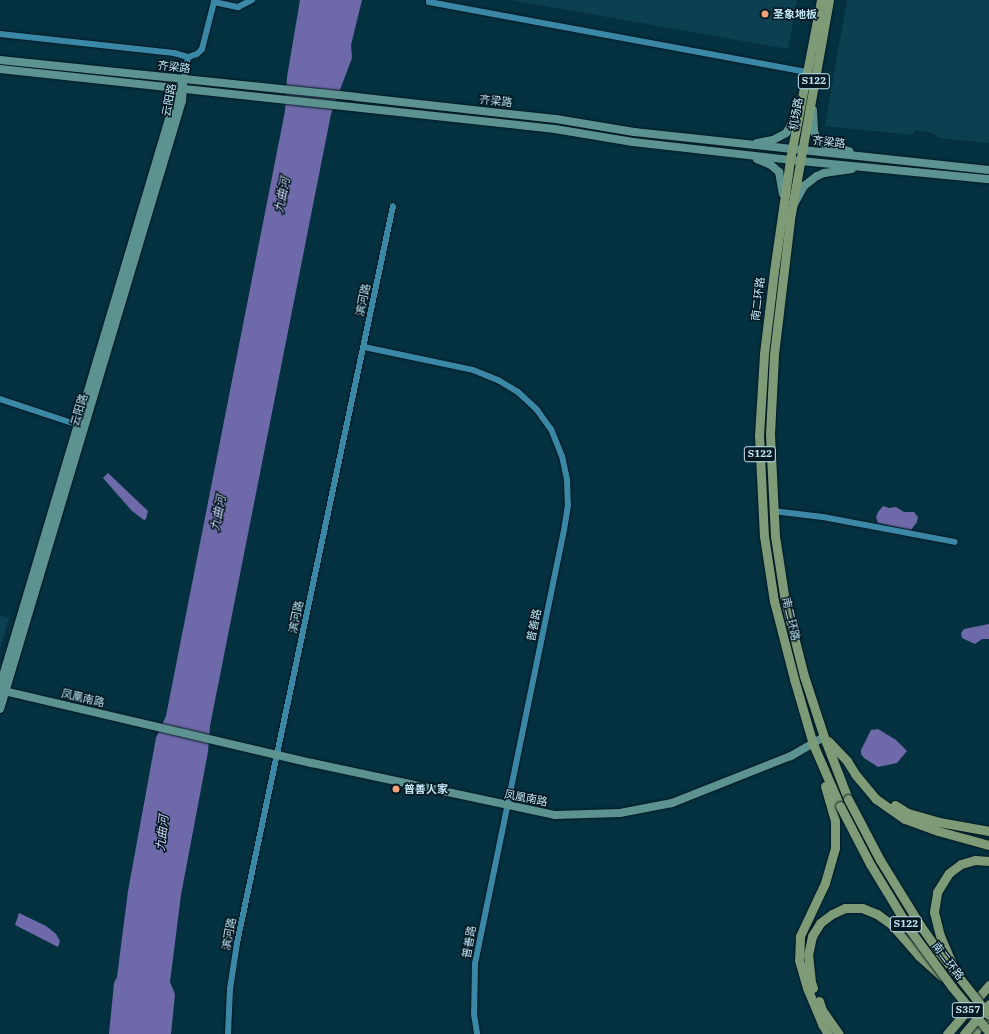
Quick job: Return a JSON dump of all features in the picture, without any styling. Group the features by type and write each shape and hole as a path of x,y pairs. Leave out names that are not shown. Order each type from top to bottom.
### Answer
{"main road":[{"name":"机场路","path":"800,161 797,150 821,0"},
{"name":"机场路","path":"809,78 829,0"},
{"name":"齐梁路","path":"0,60 556,119 634,132 989,170"},
{"name":"齐梁路","path":"0,69 181,90 555,129 633,142 790,160 989,179"},
{"path":"750,145 773,140 786,133 791,125 809,78"},
{"path":"809,78 812,124 814,132 820,141 827,146 867,157"},
{"name":"云阳路","path":"0,709 2,689 81,426 182,101 181,90 184,79"},
{"name":"机场路","path":"790,160 797,150"},
{"path":"747,155 771,165 779,172 788,207"},
{"name":"南二环路","path":"790,160 788,207 774,355 770,434 775,536 785,601 804,676 824,737 848,799 880,860 920,925 957,976 989,1015"},
{"name":"南二环路","path":"800,161 788,207 764,354 759,435 761,489 768,565 784,642 813,744 840,806 870,864 910,930 952,987 989,1032"},
{"path":"788,207 804,186 817,176 824,173 863,167"},
{"path":"761,400 771,400"},
{"name":"凤凰南路","path":"2,689 277,755 507,806 555,815 628,812 672,803 791,756 824,737"},
{"path":"824,737 847,761 859,779 876,799 899,815 938,826 989,845"},
{"path":"813,744 835,821 835,848 825,884 800,936 799,960 807,988 822,1024 828,1034"},
{"path":"938,826 986,830"},
{"path":"957,976 940,936 934,912 937,892 949,873 961,864 974,860 989,861"},
{"path":"839,1034 822,1010 811,982 808,955 812,936 820,923 832,914 845,908 862,908 877,914 892,925 919,956 952,987"},
{"name":"S357","path":"946,1034 989,985"},
{"path":"964,1034 989,1004"},
{"name":"S357","path":"973,1034 989,1015"}],"street":[{"path":"0,34 174,53 188,57 197,54 202,49 214,2 238,7 252,0"},
{"path":"429,0 429,2 809,78"},
{"path":"184,79 188,57"},
{"name":"滨河路","path":"228,1034 230,989 237,943 393,206"},
{"name":"普善路","path":"364,347 451,364 473,370 498,380 518,392 536,410 551,429 562,456 567,480 568,505 564,530 475,964 474,1014 477,1034"},
{"path":"0,399 81,426"},
{"path":"774,511 824,517 955,542"}],"shaded area":[{"path":"511,0 797,0 788,49"},
{"path":"847,0 989,0 989,143 938,138 933,133 915,130 913,135 825,126"},
{"path":"0,615 9,618 0,648"}],"water":[{"name":"九曲河","path":"300,0 362,0 351,45 352,58 331,114 210,726 208,752 181,895 170,982 175,994 171,1034 109,1034 114,983 117,977 128,891 156,738 166,716 285,111 287,77"},
{"path":"108,473 148,511 146,519 144,520 132,511 103,478"},
{"path":"883,506 889,508 896,507 904,512 914,512 918,517 917,522 911,530 878,523 876,517"},
{"path":"989,624 989,639 982,639 975,644 962,638 961,633 964,629"},
{"path":"878,729 896,740 907,751 897,763 878,767 864,758 861,754 861,750 871,730"},
{"path":"19,913 46,926 56,934 60,941 58,947 15,925"}],"place":[{"name":"圣象地板","path":"765,14"},
{"name":"普善人家","path":"396,789"}]}
